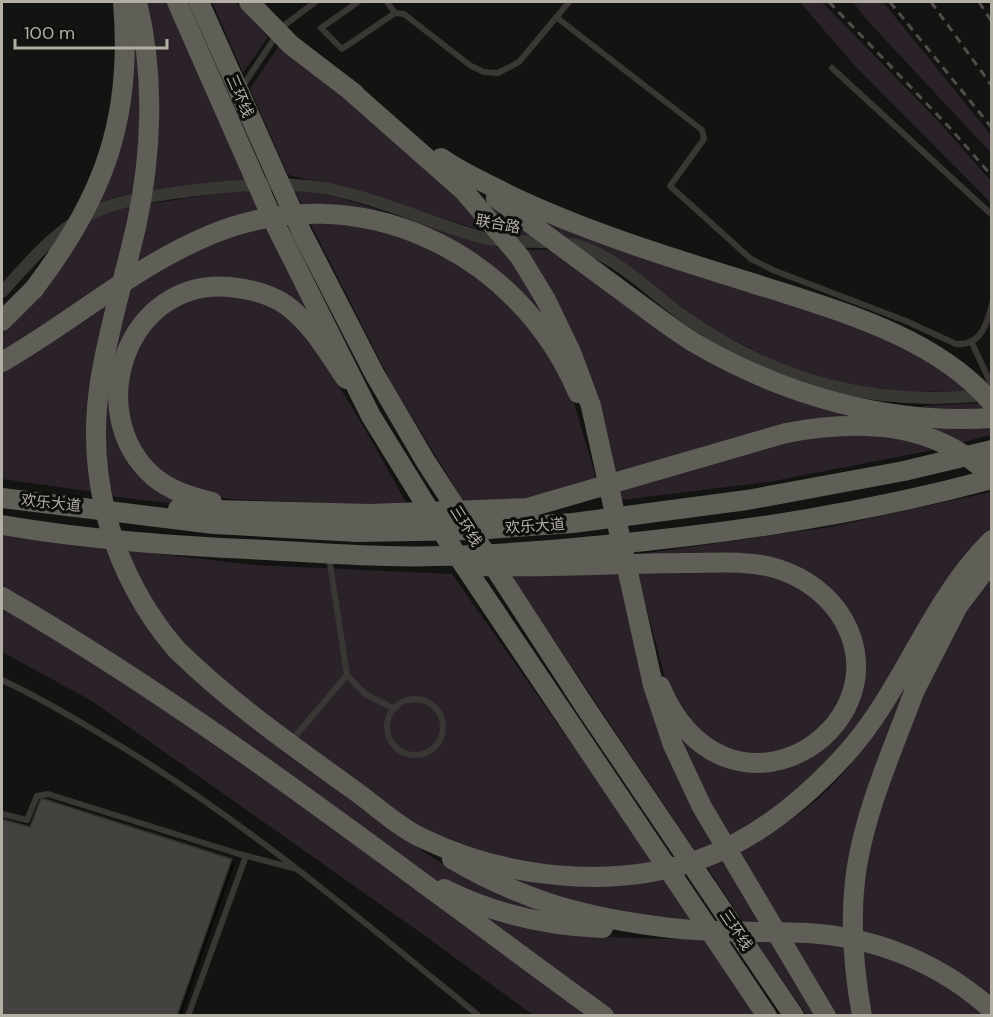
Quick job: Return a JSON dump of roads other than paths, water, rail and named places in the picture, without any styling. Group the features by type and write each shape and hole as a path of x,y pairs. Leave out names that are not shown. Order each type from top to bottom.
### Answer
{"highway":[{"path":"2,321 34,289 86,213 113,146 124,86 123,2"},
{"path":"137,2 144,40 149,94 147,158 136,226 104,357 96,416 95,444 105,511 120,559 140,601 176,649 215,688 289,744 451,858 515,893 595,917 672,928 720,932 805,933 864,941 895,950 931,966 969,990 992,1010"},
{"name":"三环线","path":"177,2 270,213 371,416 453,549 767,1016"},
{"name":"三环线","path":"199,2 307,244 374,372 426,462 611,746 794,1016"},
{"path":"249,2 291,45 615,286 707,350 767,379 807,395 851,406 917,417 992,418"},
{"path":"345,86 464,191 520,257 546,300 579,371 593,412 662,717 688,779 826,1016"},
{"path":"456,169 534,208 581,226 880,327 948,365 992,403"},
{"path":"2,362 178,250 221,231 255,222 313,214 356,216 410,230 465,257 515,296 547,336 574,383 606,474"},
{"path":"249,510 182,493 152,475 130,445 120,421 120,376 124,357 135,334 156,310 187,292 223,286 241,288 276,299 302,320 371,416"},
{"path":"527,508 786,434 816,427 856,424 893,428 940,443 969,460 992,478"},
{"name":"欢乐大道","path":"2,498 214,524 357,532 473,530 573,523 654,514 828,486 992,450"},
{"name":"欢乐大道","path":"2,525 64,535 155,545 387,556 494,554 659,540 835,514 992,478"},
{"path":"126,512 249,510 370,514 527,508 633,508 654,514"},
{"path":"423,838 509,867 579,876 630,874 675,867 700,859 730,845 796,803 848,751 880,709 948,592 992,540"},
{"path":"387,556 438,564 522,567 675,563 766,566 810,584 836,609 848,627 855,650 856,672 848,702 837,721 814,744 793,757 771,763 737,761 714,751 695,738 669,705 646,649"},
{"path":"862,1016 855,974 853,929 857,865 870,811 914,692 958,606 992,561"},
{"path":"2,597 125,672 404,869 604,1016"},
{"path":"404,869 484,907 524,918 583,928 672,928"}],"street":[{"name":"联合路","path":"2,292 56,236 75,222 104,207 132,199 260,182 341,191 489,239 586,248 620,268 718,339 746,355 811,381 894,398 937,399 992,395"}],"lane":[{"path":"237,111 241,89 274,38 289,21 315,2"},
{"path":"358,2 321,28 342,49 395,13"},
{"path":"387,2 395,13 410,17 471,66 492,73 515,66 569,2"},
{"path":"556,17 702,129 704,139 670,186 751,259 772,270 906,321 956,344 971,341 980,336 985,328 992,304"},
{"path":"832,68 992,215"},
{"path":"240,125 256,165 260,182"},
{"path":"971,341 992,386"},
{"path":"328,553 346,675 365,694 393,708"},
{"path":"289,744 346,675"},
{"path":"2,680 29,693 155,766 300,869 479,1016"},
{"path":"412,699 424,700 435,707 443,723 442,736 435,747 424,753 412,755 395,747 387,730 388,717 393,708 412,699"},
{"path":"2,814 27,820 37,796 48,794 246,856 300,869"},
{"path":"188,1016 246,856"}],"railway":[{"path":"829,2 949,127 992,176"},
{"path":"890,2 992,128"},
{"path":"931,2 992,86"},
{"path":"979,2 992,22"}]}
